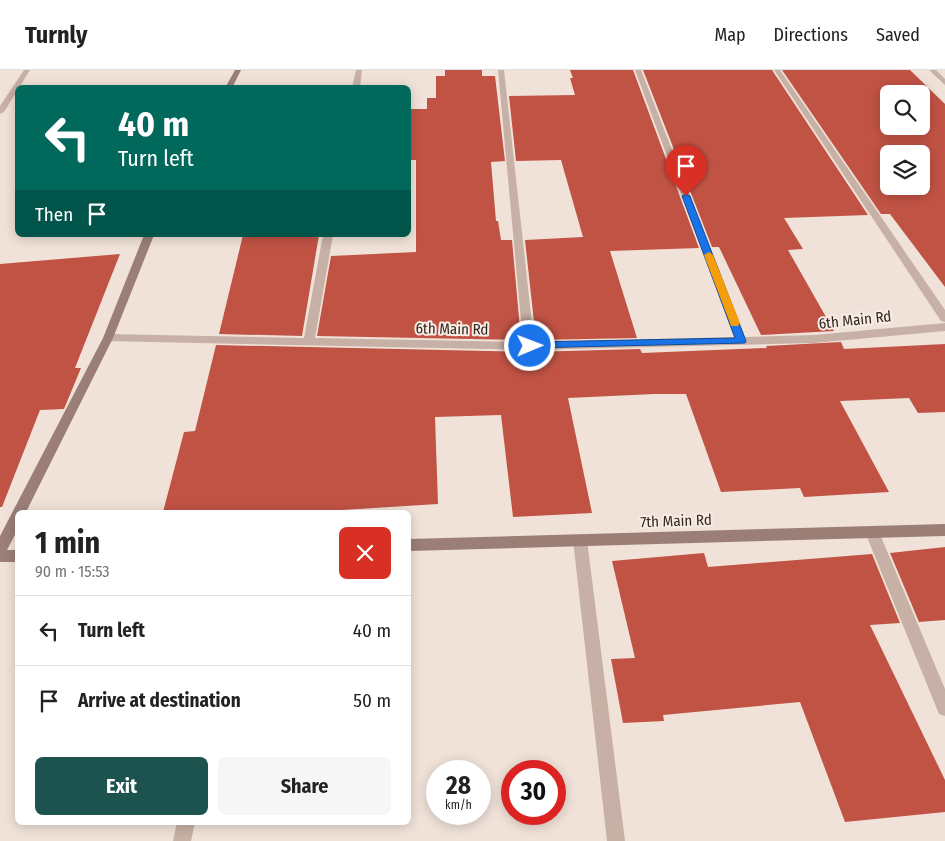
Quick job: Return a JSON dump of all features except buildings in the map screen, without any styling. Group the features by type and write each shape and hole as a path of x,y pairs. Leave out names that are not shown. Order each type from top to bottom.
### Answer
{"street":[{"path":"17,85 27,70"},
{"path":"230,85 238,70"},
{"path":"356,85 359,70"},
{"path":"501,70 530,346"},
{"path":"638,70 742,341"},
{"path":"777,70 945,318"},
{"path":"932,70 945,83"},
{"path":"0,112 15,89"},
{"path":"20,510 108,338 148,237"},
{"path":"309,341 328,237"},
{"name":"6th Main Rd","path":"108,338 530,346 814,340 945,327"},
{"path":"0,550 15,520"},
{"name":"7th Main Rd","path":"411,545 945,530"},
{"path":"872,532 945,708"},
{"path":"580,540 616,841"},
{"path":"0,556 15,556"},
{"path":"182,841 185,825"}],"slow traffic":[{"path":"709,255 735,323"}],"route":[{"path":"530,346 742,341 686,196"}]}
